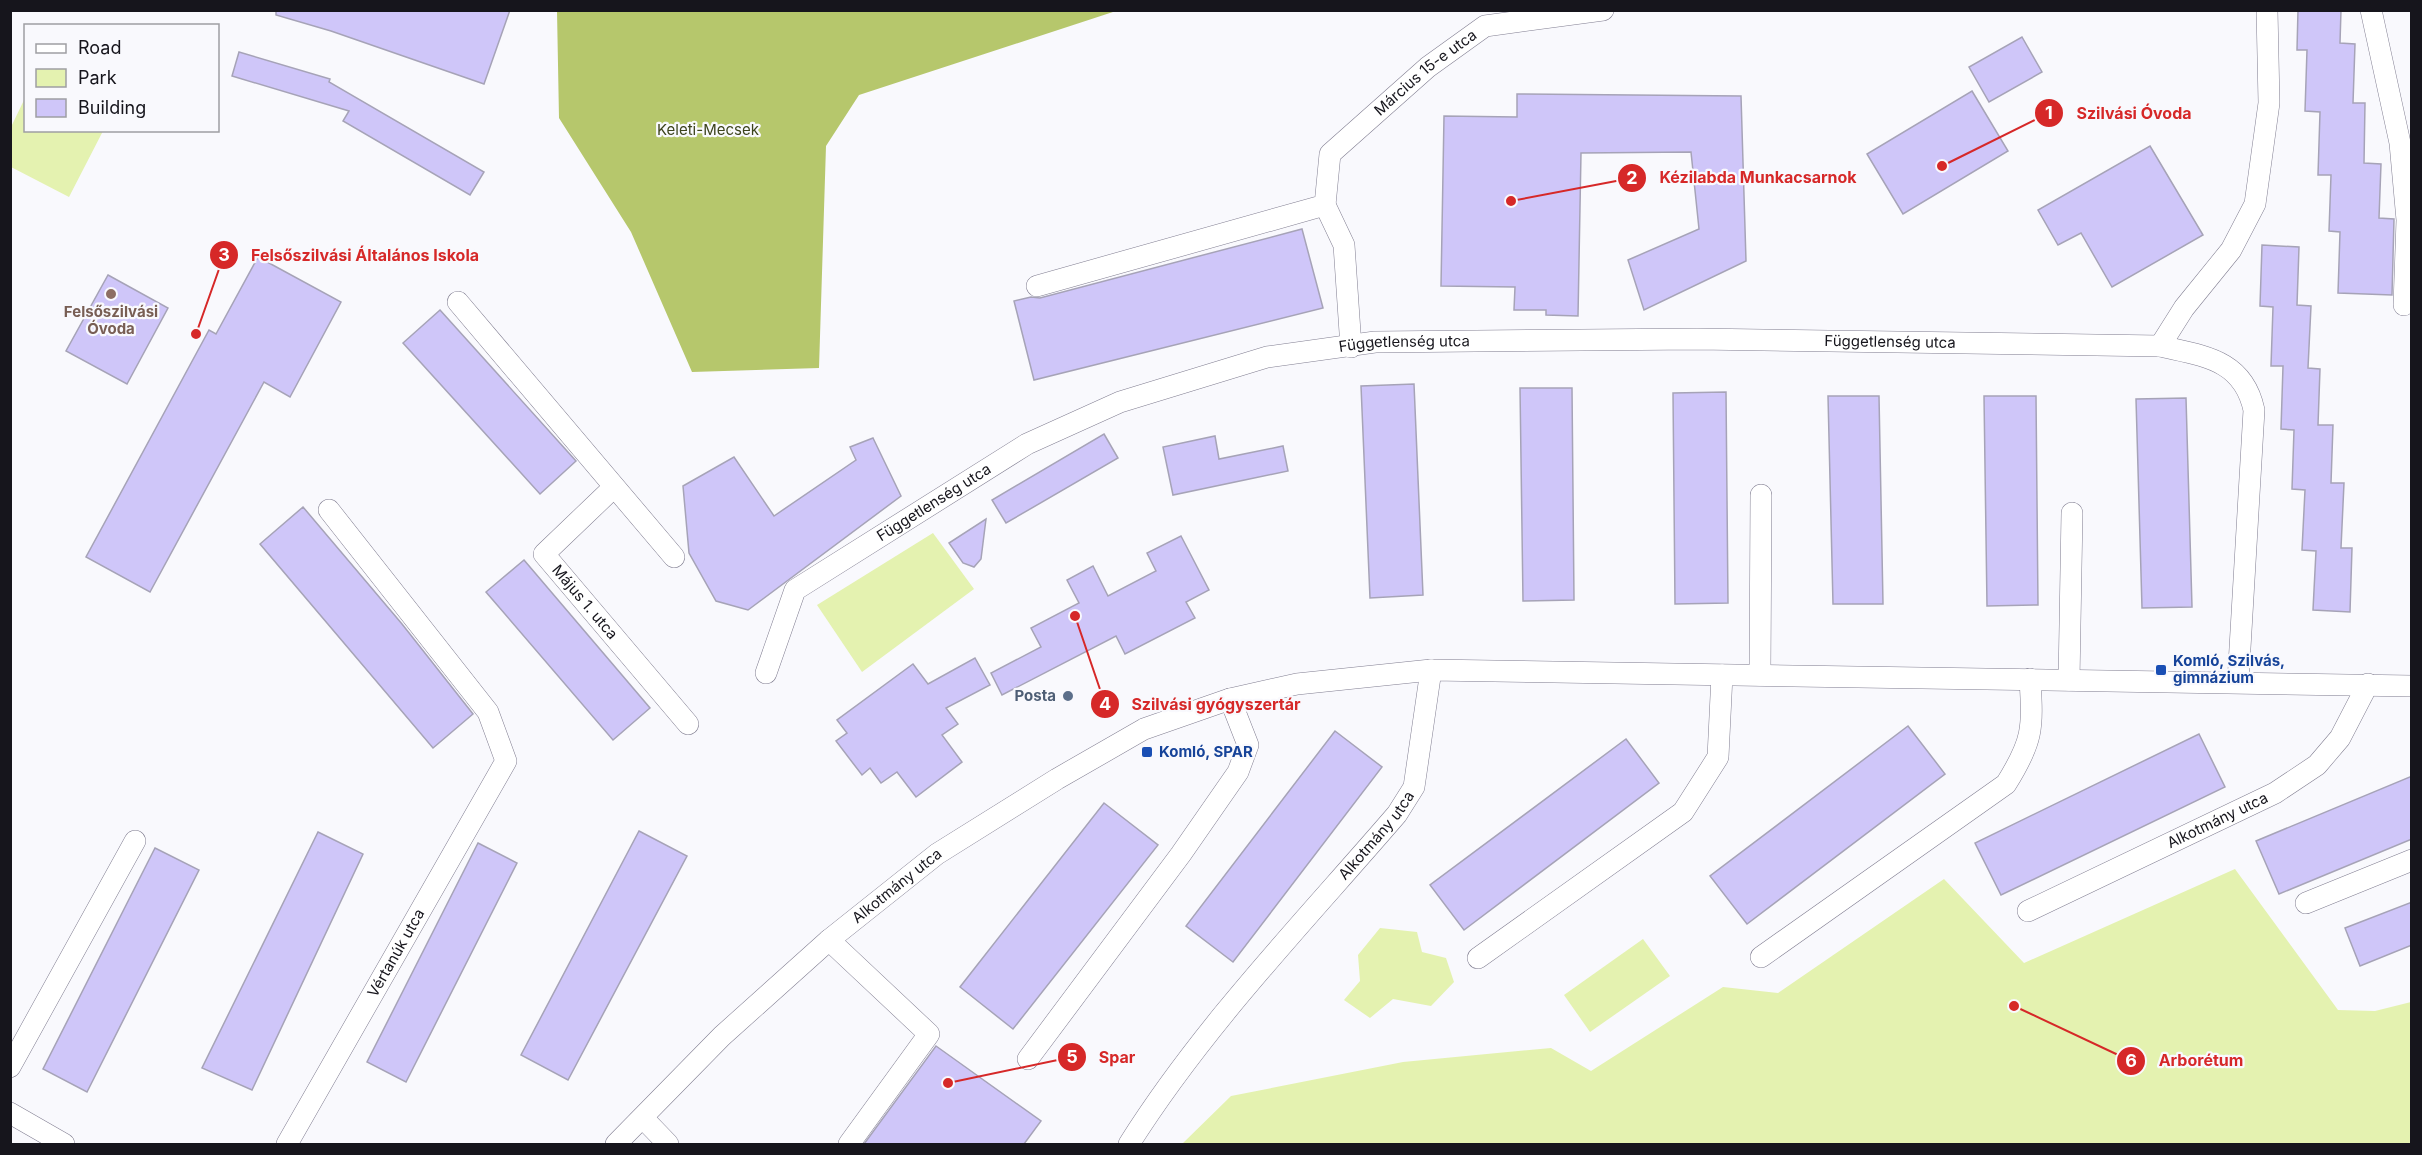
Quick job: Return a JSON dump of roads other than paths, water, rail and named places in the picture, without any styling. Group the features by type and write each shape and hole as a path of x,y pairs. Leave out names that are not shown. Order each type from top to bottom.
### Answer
{"street":[{"name":"Március 15-e utca","path":"1325,205 1330,154 1428,67 1485,26 1603,10"},
{"path":"2160,346 2184,308 2231,250 2255,204 2269,103 2267,10"},
{"path":"2371,10 2406,140 2407,220 2404,305"},
{"path":"1037,286 1325,205 1344,245 1351,347"},
{"path":"459,302 674,557"},
{"name":"Függetlenség utca","path":"766,673 795,590 1027,444 1120,402 1267,357 1375,342 1697,339 2160,346 2211,358 2231,368 2250,392 2254,410 2238,682"},
{"name":"Május 1. utca","path":"614,487 544,554 688,724"},
{"path":"1760,675 1761,495"},
{"name":"Vértanúk utca","path":"287,1144 506,761 488,712 328,510"},
{"path":"2068,680 2072,513"},
{"name":"Alkotmány utca","path":"1129,1144 1165,1090 1236,1000 1397,814 1414,787 1431,670"},
{"name":"Alkotmány utca","path":"616,1144 722,1036 829,940 937,854 1057,779 1144,729 1230,699 1297,684 1431,670 2412,686"},
{"path":"1478,958 1683,812 1718,757 1722,675"},
{"path":"1761,957 1792,938 2006,784 2024,756 2033,723 2030,679"},
{"name":"Alkotmány utca","path":"2028,911 2275,793 2316,765 2340,738 2368,684"},
{"path":"1028,1059 1181,854 1238,772 1248,745 1230,699"},
{"path":"10,1067 135,841"},
{"path":"2306,903 2412,860"},
{"path":"829,940 929,1034 849,1144"},
{"path":"10,1113 64,1144"},
{"path":"643,1118 668,1144"}],"place":[{"name":"Szilvási Óvoda","path":"1942,166"},
{"name":"Kézilabda Munkacsarnok","path":"1511,201"},
{"name":"Felsőszilvási Óvoda","path":"111,294"},
{"name":"Felsőszilvási Általános Iskola","path":"196,334"},
{"name":"Szilvási gyógyszertár","path":"1075,616"},
{"name":"Komló, Szilvás, gimnázium","path":"2161,670"},
{"name":"Posta","path":"1068,696"},
{"name":"Komló, SPAR","path":"1147,752"},
{"name":"Arborétum","path":"2014,1006"},
{"name":"Spar","path":"948,1083"}],"park label":[{"name":"Keleti-Mecsek","path":"708,130"}]}
